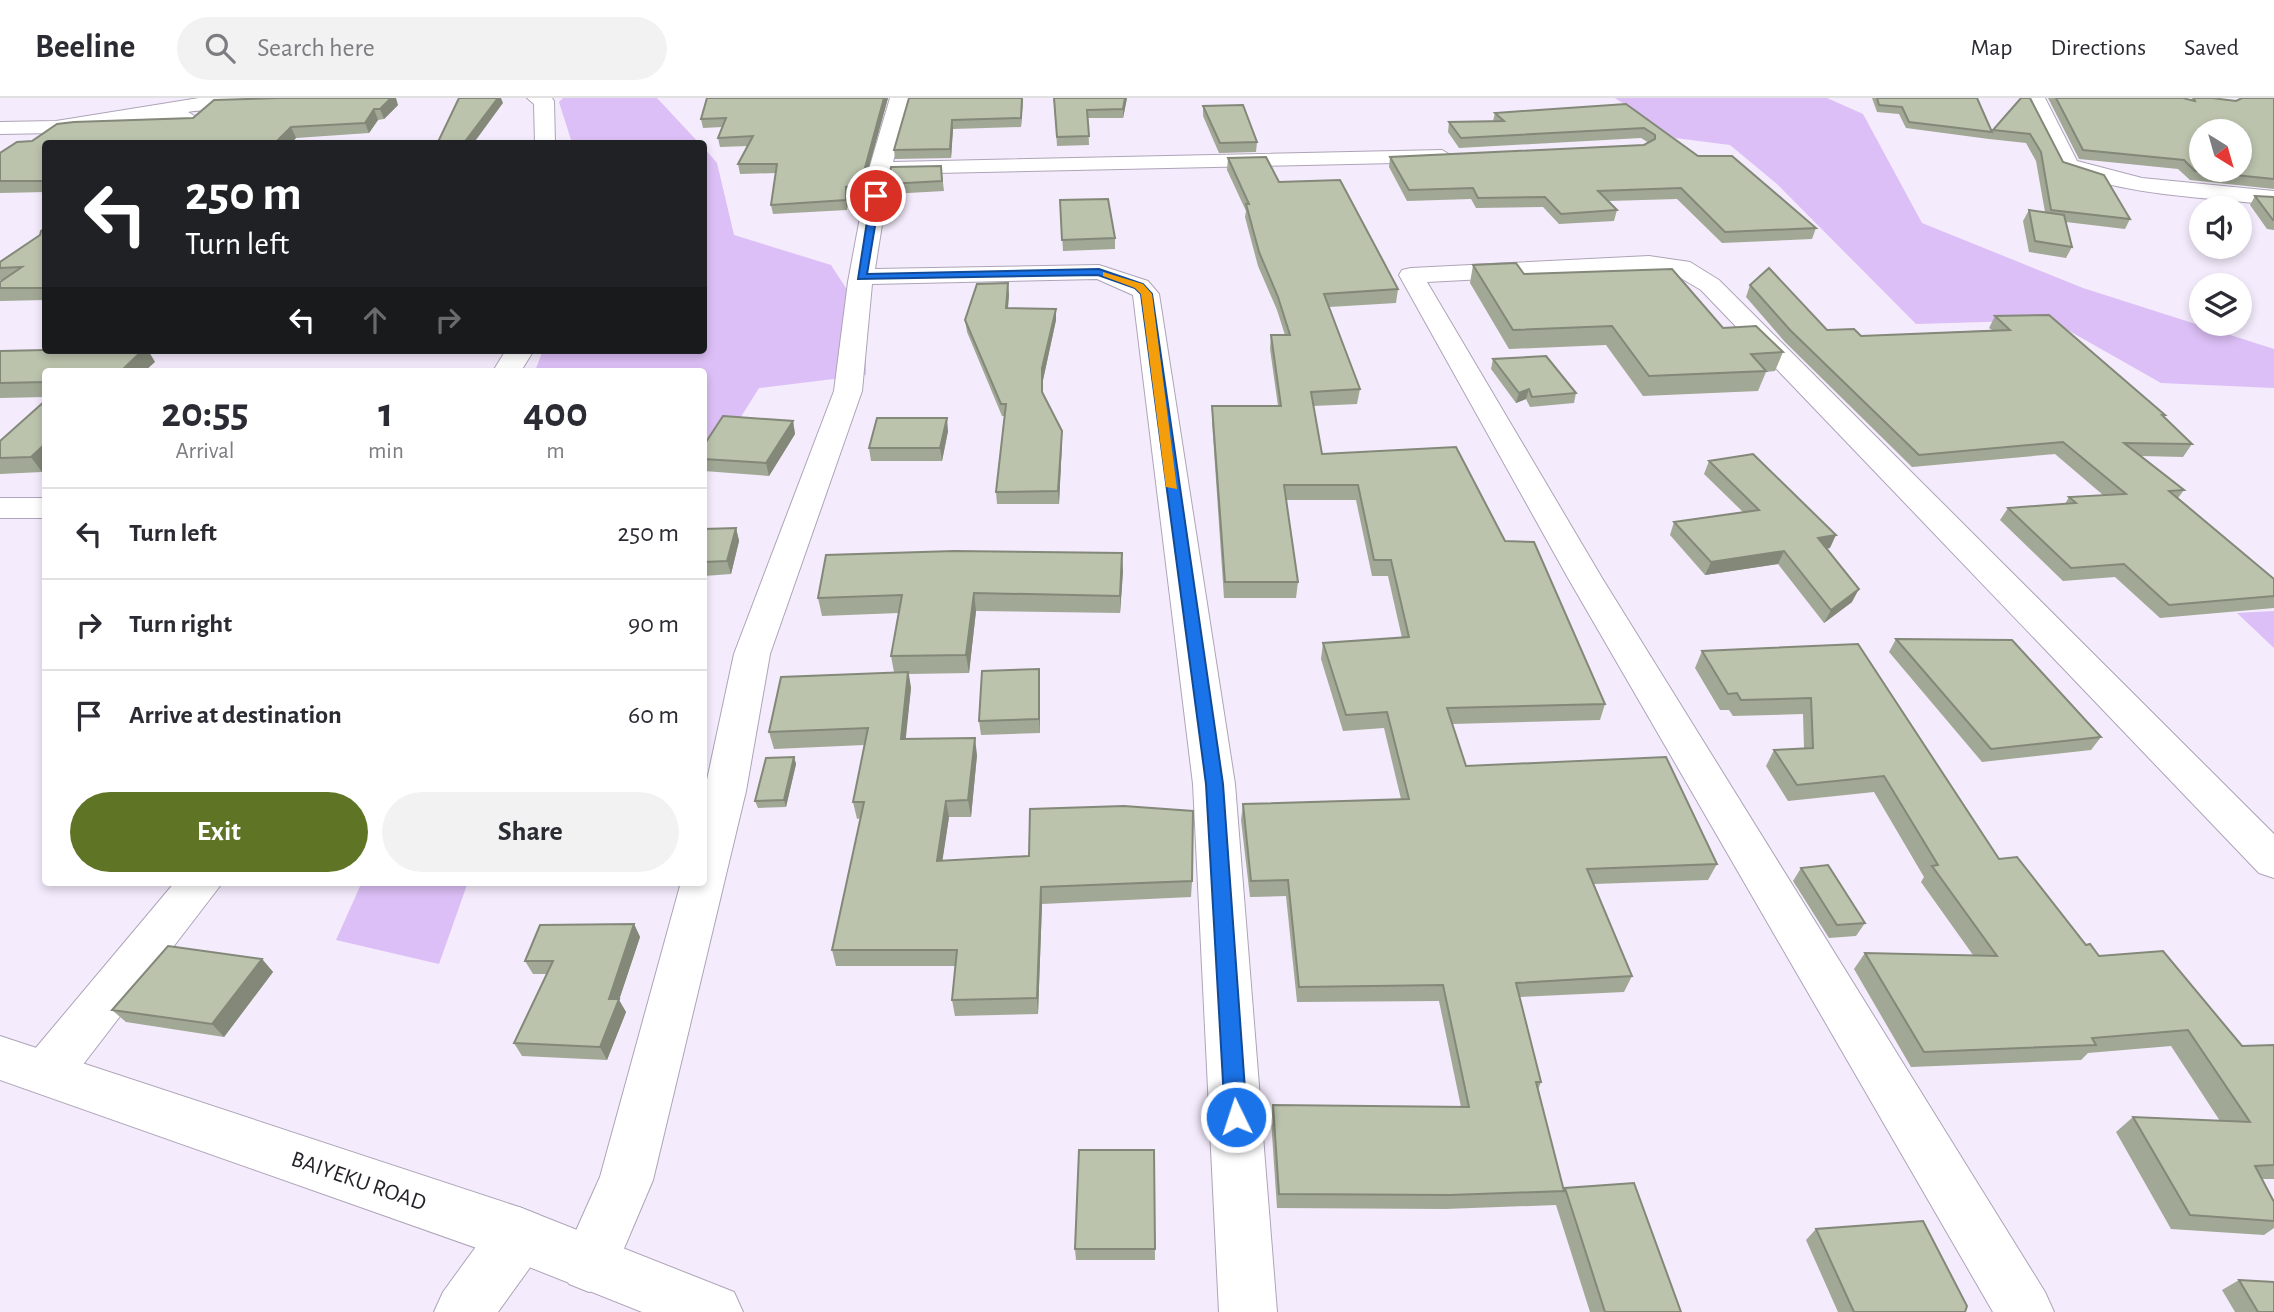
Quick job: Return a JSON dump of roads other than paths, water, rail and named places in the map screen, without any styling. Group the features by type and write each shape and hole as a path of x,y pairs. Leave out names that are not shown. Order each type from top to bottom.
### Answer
{"street":[{"path":"540,98 544,101 545,140"},
{"path":"707,864 725,791 752,654 848,391 862,277 880,169 900,98"},
{"path":"2035,98 2069,165 2078,169 2135,182 2274,198"},
{"path":"0,128 56,127 156,113 210,100 283,101"},
{"path":"168,135 210,100"},
{"path":"156,113 188,118"},
{"path":"880,169 1468,156"},
{"path":"2025,1312 1592,590 1411,275 1649,262 1690,271 1710,285 2274,861"},
{"path":"862,277 1099,272 1139,286 1146,294 1214,784 1248,1312"},
{"path":"0,508 42,508"},
{"path":"13,1063 197,886"},
{"path":"589,1264 626,1180 701,886"},
{"name":"BAIYEKU ROAD","path":"13,1063 519,1235 714,1312"},
{"path":"463,1312 519,1235"}]}
